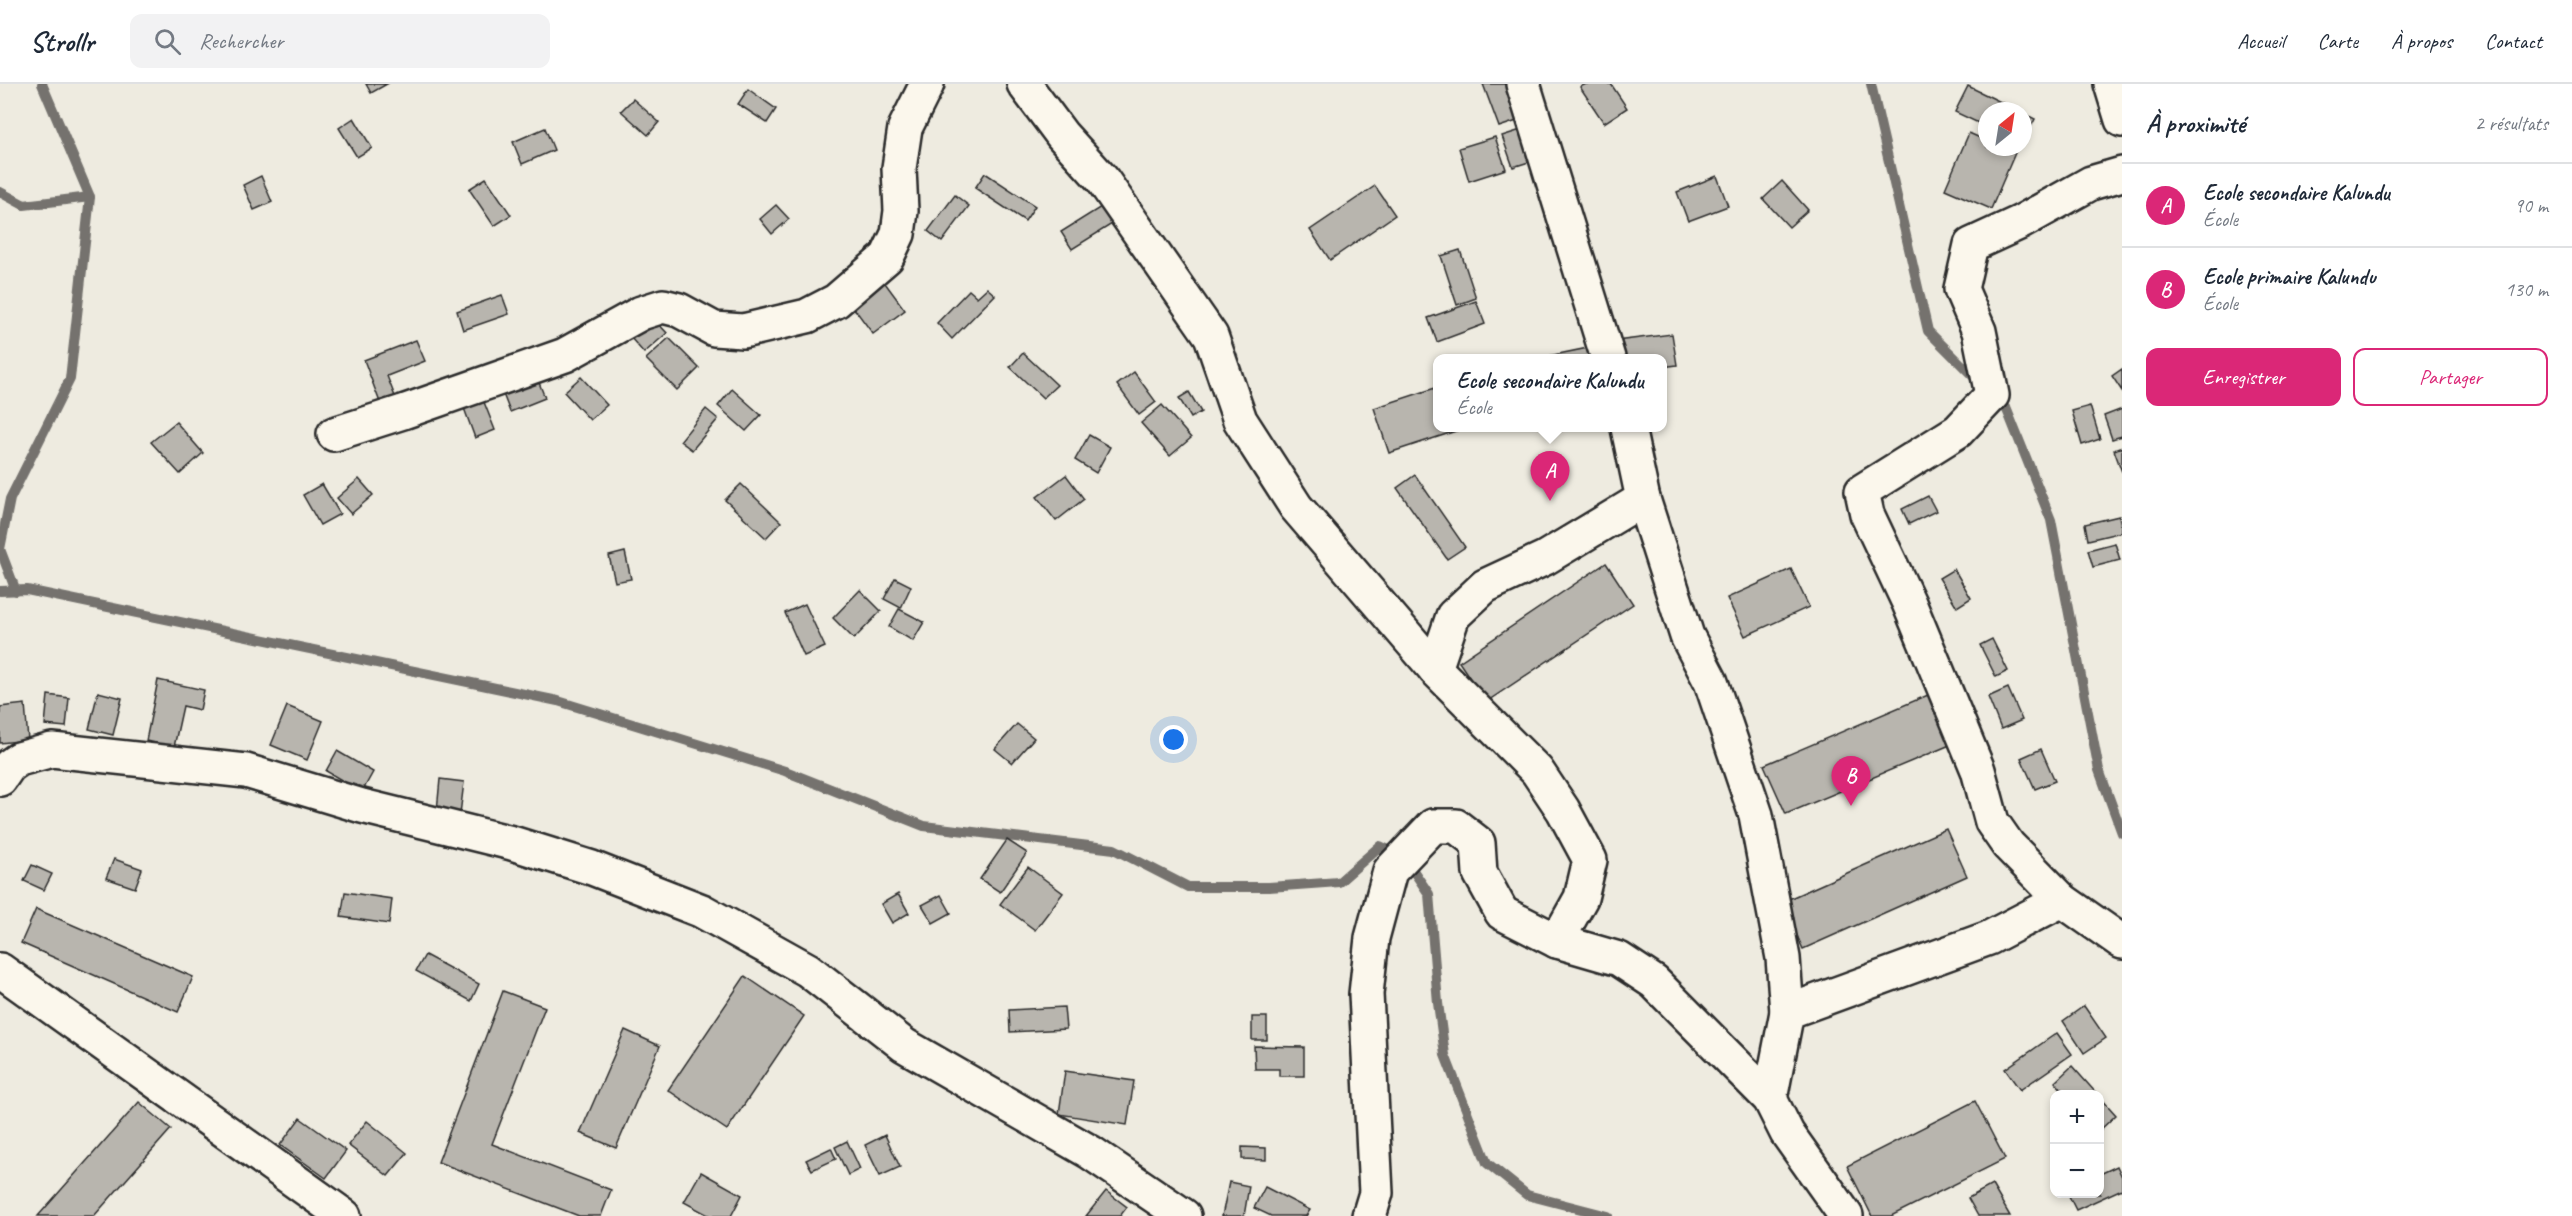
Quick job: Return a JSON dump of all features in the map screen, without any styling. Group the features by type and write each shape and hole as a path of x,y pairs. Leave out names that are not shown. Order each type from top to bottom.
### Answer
{"street":[{"path":"334,434 566,354 641,313 663,306 680,310 714,328 743,331 807,316 836,301 887,256 898,234 901,211 899,168 905,128 927,84"},
{"path":"1024,84 1062,135 1102,179 1212,336 1240,420 1296,507 1435,669 1537,771 1563,810 1590,861 1581,898 1557,941"},
{"path":"1523,84 1607,354"},
{"path":"2111,84 2122,120"},
{"path":"2122,174 2091,183 2021,222 1971,244 1961,289 1979,330 1992,395 1958,431 1862,491 1867,514 1909,603 1978,770 1992,822 2008,845 2062,900 2122,942"},
{"path":"1629,432 1643,499 1687,636 1711,682 1756,815 1784,958 1787,1012 1770,1099"},
{"path":"1435,669 1454,616 1485,586 1545,558 1643,499"},
{"path":"0,779 9,766 19,759 52,750 246,771 362,806 512,843 592,868 702,911 808,970 904,1045 1090,1152 1184,1216"},
{"path":"1369,1216 1376,1193 1366,994 1372,938 1390,871 1433,826 1456,826 1478,843 1480,873 1502,913 1557,941 1619,959 1654,982 1770,1099 1787,1133 1846,1216"},
{"path":"1787,1012 1989,938 2062,900"},
{"path":"0,970 344,1216"}],"building":[{"path":"366,84 387,84 371,93"},
{"path":"1483,84 1510,84 1523,119 1499,127"},
{"path":"1586,84 1611,84 1627,108 1604,123 1580,87"},
{"path":"1968,86 2001,102 1978,102 1978,123 1955,112"},
{"path":"748,89 776,109 767,123 738,104"},
{"path":"633,99 659,122 648,135 621,111"},
{"path":"354,118 372,148 357,157 339,128"},
{"path":"545,128 554,150 522,164 513,142"},
{"path":"1521,130 1532,161 1513,167 1502,136"},
{"path":"1969,133 1978,137 1978,156 2014,156 1991,209 1945,189"},
{"path":"1495,137 1506,169 1469,181 1459,148"},
{"path":"985,173 1035,206 1025,221 975,188"},
{"path":"261,176 272,202 254,210 243,185"},
{"path":"1717,176 1728,206 1688,221 1677,192"},
{"path":"486,178 511,215 494,226 469,189"},
{"path":"1782,181 1808,210 1789,227 1763,199"},
{"path":"1375,186 1395,215 1330,260 1310,230"},
{"path":"955,195 969,206 942,242 928,231"},
{"path":"776,205 789,219 772,234 760,219"},
{"path":"1101,207 1112,224 1072,249 1061,232"},
{"path":"1460,250 1476,298 1457,305 1441,256"},
{"path":"877,272 905,310 873,334 845,296"},
{"path":"987,288 995,295 952,339 937,323 969,290 977,297"},
{"path":"502,295 509,314 463,330 457,311"},
{"path":"1476,301 1485,324 1437,342 1428,318"},
{"path":"653,318 667,333 644,353 631,338"},
{"path":"1672,334 1677,365 1667,366 1667,354 1618,354 1616,341"},
{"path":"669,338 699,368 677,390 646,359"},
{"path":"416,340 425,361 387,376 396,399 381,405 364,360"},
{"path":"1593,347 1595,354 1559,354"},
{"path":"1023,353 1057,385 1043,398 1010,367"},
{"path":"2122,369 2122,391 2112,376"},
{"path":"1134,372 1156,402 1139,415 1117,385"},
{"path":"581,377 607,405 590,420 564,392"},
{"path":"538,380 545,398 510,412 503,394"},
{"path":"732,389 761,415 746,431 718,406"},
{"path":"1433,389 1433,432 1453,432 1389,453 1374,408"},
{"path":"480,392 495,430 475,438 461,400"},
{"path":"1189,392 1201,412 1191,418 1179,398"},
{"path":"1162,405 1191,438 1170,456 1141,423"},
{"path":"2090,406 2100,439 2082,445 2072,411"},
{"path":"706,409 718,419 692,450 680,441"},
{"path":"2122,409 2122,436 2112,439 2104,416"},
{"path":"176,422 203,453 180,474 151,442"},
{"path":"1089,435 1110,447 1096,473 1075,460"},
{"path":"2122,447 2122,472 2114,450"},
{"path":"1066,475 1084,499 1056,521 1037,497"},
{"path":"1415,475 1465,547 1447,559 1397,488"},
{"path":"359,479 373,495 351,514 337,498"},
{"path":"322,484 340,514 320,525 303,495"},
{"path":"741,484 781,522 766,538 725,500"},
{"path":"1928,496 1936,511 1909,524 1902,509"},
{"path":"2119,516 2122,532 2088,540 2085,524"},
{"path":"2115,543 2120,560 2093,567 2088,550"},
{"path":"625,552 631,579 615,582 609,556"},
{"path":"1606,563 1633,604 1486,702 1459,662"},
{"path":"1791,569 1809,607 1745,636 1727,598"},
{"path":"1954,569 1971,598 1957,607 1939,578"},
{"path":"895,578 911,586 901,608 884,599"},
{"path":"860,590 881,611 854,639 833,618"},
{"path":"805,604 825,647 804,656 785,613"},
{"path":"899,609 924,622 913,641 889,627"},
{"path":"1992,639 2008,671 1996,677 1980,645"},
{"path":"158,680 204,690 200,710 183,706 174,747 146,741"},
{"path":"2008,688 2022,720 2001,729 1988,697"},
{"path":"98,692 122,698 113,735 89,729"},
{"path":"48,695 69,698 66,727 45,725"},
{"path":"1928,695 1950,745 1786,814 1764,765"},
{"path":"25,704 28,740 0,743 0,707"},
{"path":"287,706 323,721 307,760 271,745"},
{"path":"1017,724 1034,738 1012,763 995,749"},
{"path":"2041,749 2055,781 2035,789 2021,758"},
{"path":"337,751 373,772 362,792 326,771"},
{"path":"440,779 464,782 460,814 437,811"},
{"path":"1946,829 1967,876 1803,949 1782,902"},
{"path":"1007,840 1027,853 1000,892 980,879"},
{"path":"114,859 142,869 135,888 106,878"},
{"path":"32,865 52,874 44,890 24,881"},
{"path":"1028,867 1063,893 1035,930 1000,904"},
{"path":"345,892 392,899 389,924 341,917"},
{"path":"898,894 909,913 892,923 881,904"},
{"path":"941,895 951,913 933,923 922,905"},
{"path":"36,909 193,977 178,1012 21,943"},
{"path":"425,955 479,984 471,1001 416,971"},
{"path":"745,976 804,1016 727,1130 668,1090"},
{"path":"503,991 545,1007 492,1144 611,1190 601,1216 579,1216 438,1162"},
{"path":"2084,1006 2106,1038 2084,1053 2063,1021"},
{"path":"1064,1007 1066,1029 1010,1032 1009,1010"},
{"path":"1252,1017 1267,1017 1267,1040 1252,1040"},
{"path":"625,1030 660,1046 616,1148 580,1133"},
{"path":"2057,1033 2072,1054 2020,1090 2005,1069"},
{"path":"1254,1046 1304,1047 1304,1076 1279,1076 1279,1069 1255,1069"},
{"path":"2072,1066 2093,1090 2062,1090 2055,1082"},
{"path":"1065,1071 1134,1081 1127,1125 1059,1114"},
{"path":"1975,1101 2005,1159 1891,1216 1872,1216 1847,1166"},
{"path":"139,1102 171,1129 94,1216 38,1216"},
{"path":"2104,1102 2116,1115 2104,1126"},
{"path":"300,1118 346,1151 326,1178 280,1145"},
{"path":"367,1121 407,1153 388,1176 348,1145"},
{"path":"885,1135 900,1167 880,1176 865,1145"},
{"path":"847,1141 860,1169 848,1175 835,1147"},
{"path":"1242,1147 1266,1148 1266,1160 1242,1159"},
{"path":"831,1148 836,1159 812,1170 806,1160"},
{"path":"2117,1166 2122,1177 2122,1189 2104,1197 2104,1172"},
{"path":"701,1172 742,1195 731,1216 710,1216 684,1202"},
{"path":"1229,1182 1249,1186 1244,1216 1222,1216"},
{"path":"1992,1185 2010,1216 1978,1216 1968,1198"},
{"path":"1265,1187 1310,1210 1306,1216 1271,1216 1254,1208"},
{"path":"1106,1191 1127,1207 1120,1216 1086,1216"},
{"path":"2070,1198 2102,1198 2076,1210"}],"waterway":[{"path":"16,591 0,549 10,499 70,379 90,197 42,84"},
{"path":"1871,84 1928,331 1980,383"},
{"path":"0,192 24,205 90,197"},
{"path":"1995,398 2007,410 2051,520 2099,770 2122,833"},
{"path":"0,591 27,590 558,701 785,771 924,826 1114,849 1188,887 1269,887 1339,882 1380,846 1404,857 1429,894 1438,1003 1445,1055 1487,1163 1527,1195 1608,1216"}],"place":[{"name":"Ecole secondaire Kalundu","path":"1550,501"},
{"name":"Ecole primaire Kalundu","path":"1851,806"}]}
